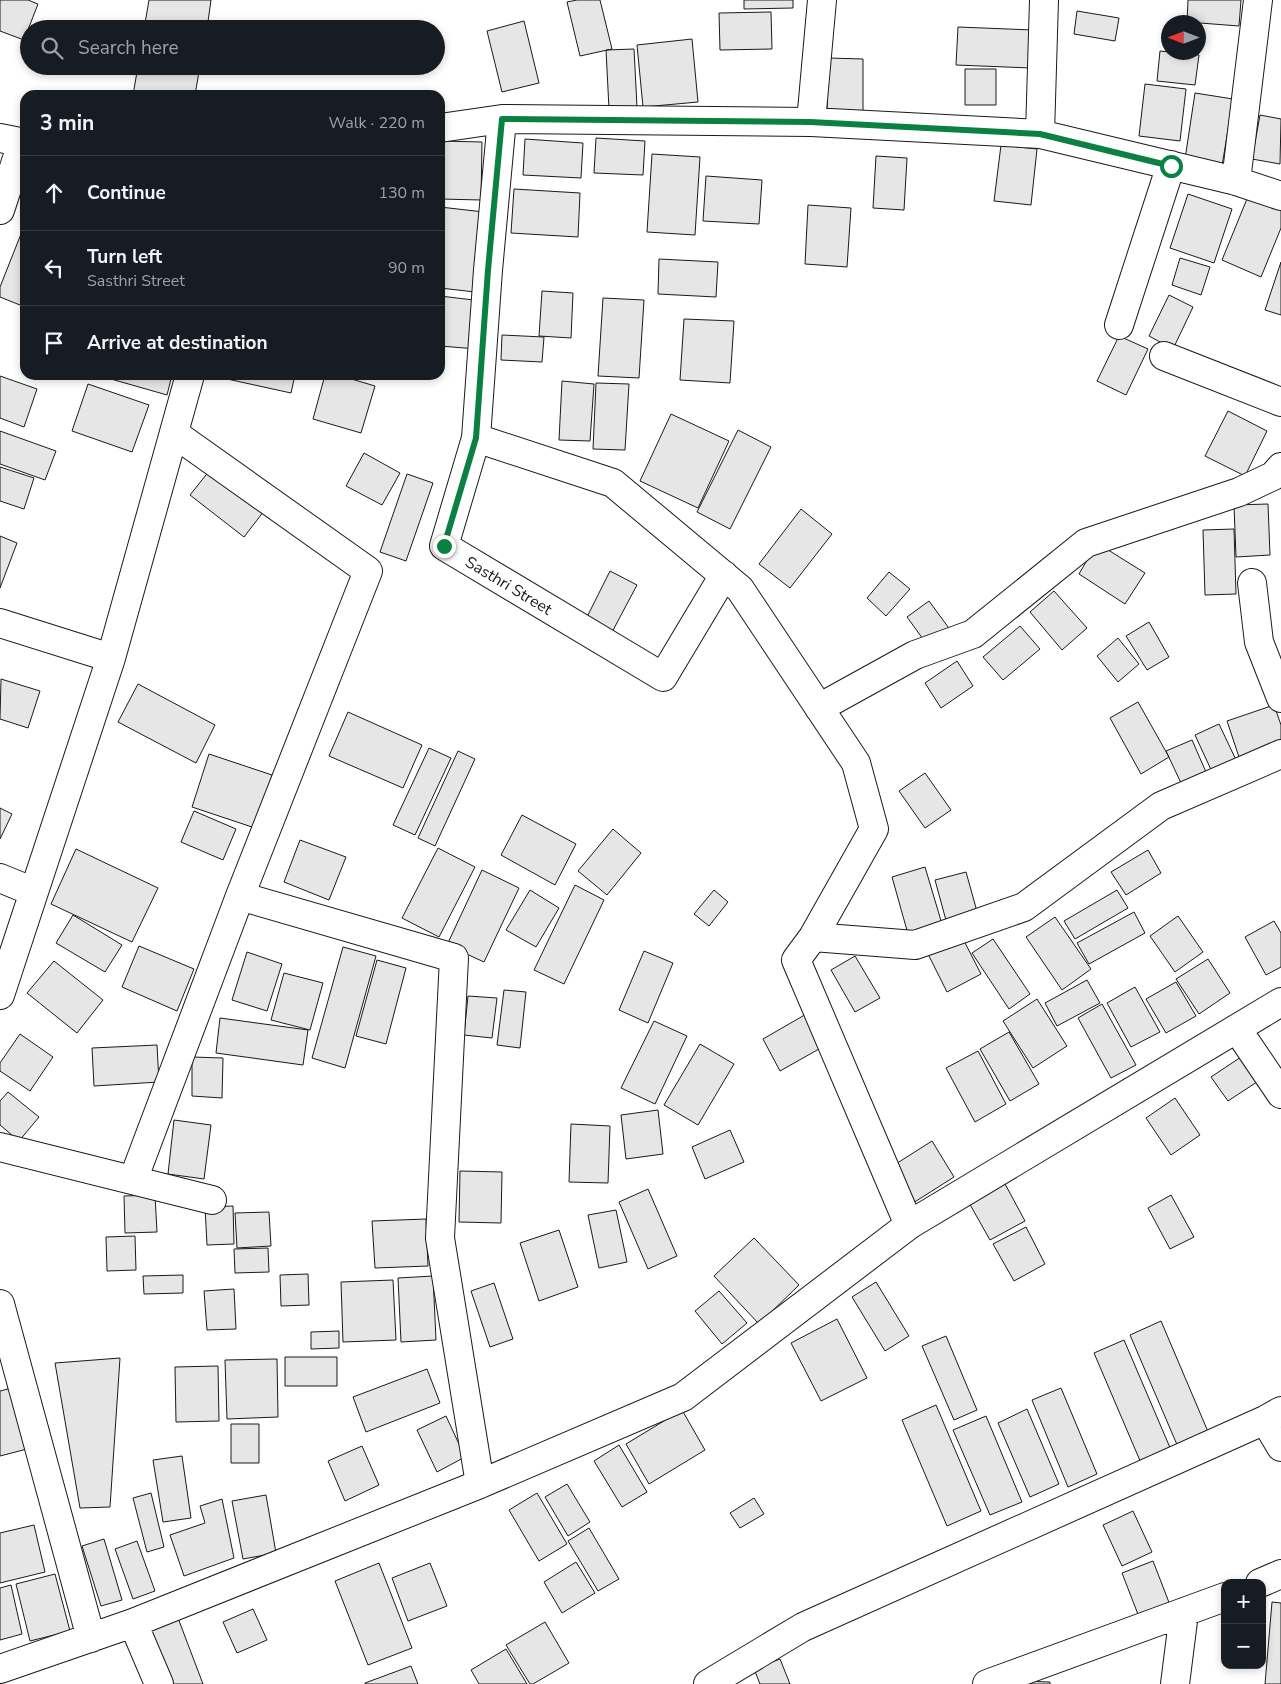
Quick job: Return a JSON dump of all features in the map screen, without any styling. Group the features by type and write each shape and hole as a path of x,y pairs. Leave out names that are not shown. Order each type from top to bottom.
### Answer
{"street":[{"path":"810,122 822,0"},
{"path":"1040,134 1044,0"},
{"path":"1236,181 1258,0"},
{"path":"445,127 502,119 810,122 1040,134 1236,181 1281,196"},
{"name":"Sasthri Street","path":"502,119 488,270 476,438 444,546 663,677 724,575"},
{"path":"0,210 16,141"},
{"path":"1119,325 1171,166"},
{"path":"1164,356 1281,402"},
{"path":"0,995 111,658 189,380"},
{"path":"133,1180 240,896 368,571 175,434"},
{"path":"476,438 613,483 724,575 740,589 856,763 874,829 813,937 796,960 909,1225"},
{"path":"819,708 914,655 973,634 1086,543 1239,492 1273,476 1281,467"},
{"path":"1252,583 1259,642 1281,698"},
{"path":"0,623 111,658"},
{"path":"813,937 915,945 1024,907 1161,806 1281,754"},
{"path":"0,878 34,892"},
{"path":"240,896 454,958 440,1238 480,1484"},
{"path":"0,1669 133,1623 480,1484 683,1398 909,1225 1281,1002"},
{"path":"1236,1029 1281,1094"},
{"path":"0,1147 212,1200"},
{"path":"0,1304 91,1638"},
{"path":"708,1684 803,1626 1273,1415 1281,1447"},
{"path":"1266,1580 1281,1574"},
{"path":"995,1682 1221,1599"},
{"path":"1175,1684 1184,1613"},
{"path":"133,1623 159,1684"}],"building":[{"path":"0,0 28,0 38,4 32,20 20,20 20,38 0,31"},
{"path":"149,0 211,0 208,20 146,20"},
{"path":"600,0 612,49 580,56 567,2"},
{"path":"744,0 793,0 793,8 744,9"},
{"path":"1188,0 1241,0 1239,26 1206,23 1206,15 1187,15"},
{"path":"1077,11 1119,18 1115,41 1074,34"},
{"path":"771,12 772,49 720,50 719,13"},
{"path":"524,21 539,83 502,92 487,31"},
{"path":"958,27 1033,30 1031,68 956,65"},
{"path":"692,39 698,102 643,107 637,45"},
{"path":"634,49 637,107 609,109 606,50"},
{"path":"1160,51 1161,60 1198,60 1195,85 1157,81"},
{"path":"828,58 863,59 863,119 827,118"},
{"path":"965,69 996,69 996,105 965,105"},
{"path":"136,75 198,75 196,90 134,90"},
{"path":"1145,84 1186,89 1180,141 1139,136"},
{"path":"1195,93 1233,99 1222,166 1185,159"},
{"path":"1260,115 1281,119 1280,164 1252,159"},
{"path":"596,138 645,141 643,175 594,173"},
{"path":"525,139 583,143 581,178 523,175"},
{"path":"445,141 482,142 481,200 445,199"},
{"path":"1001,145 1037,149 1031,205 994,201"},
{"path":"652,154 700,157 695,235 647,232"},
{"path":"876,156 907,158 904,210 873,208"},
{"path":"706,176 762,180 759,224 703,221"},
{"path":"514,189 580,193 578,237 511,233"},
{"path":"1188,194 1232,209 1214,263 1170,248"},
{"path":"1249,194 1281,208 1281,228 1261,277 1222,260"},
{"path":"808,205 851,208 847,267 805,264"},
{"path":"445,208 484,212 475,292 445,289"},
{"path":"20,237 20,305 0,297 0,287"},
{"path":"1180,258 1210,267 1201,295 1172,285"},
{"path":"659,259 718,262 716,297 658,294"},
{"path":"1281,262 1281,315 1265,310"},
{"path":"542,291 573,293 571,338 539,336"},
{"path":"1169,295 1193,307 1173,349 1149,336"},
{"path":"445,297 482,301 477,349 445,346"},
{"path":"603,298 644,300 639,378 598,376"},
{"path":"684,319 734,321 730,383 680,380"},
{"path":"502,335 544,337 542,362 501,360"},
{"path":"1119,336 1148,349 1126,395 1097,381"},
{"path":"0,376 37,389 24,427 0,418"},
{"path":"114,380 171,380 167,395"},
{"path":"232,380 294,380 291,393"},
{"path":"324,380 355,380 375,386 361,433 313,419"},
{"path":"562,381 594,384 590,441 559,440"},
{"path":"596,383 629,384 625,450 593,449"},
{"path":"88,384 149,405 132,452 72,431"},
{"path":"1228,411 1267,431 1245,476 1205,456"},
{"path":"671,414 729,441 698,508 640,481"},
{"path":"738,430 771,447 730,529 697,512"},
{"path":"0,431 56,451 45,480 0,464"},
{"path":"364,453 400,473 382,505 346,486"},
{"path":"0,467 34,478 24,509 0,501"},
{"path":"210,470 264,511 244,537 190,495"},
{"path":"407,474 433,483 406,561 380,552"},
{"path":"1268,504 1270,555 1236,557 1234,505"},
{"path":"801,509 832,534 790,588 759,564"},
{"path":"1234,529 1236,594 1205,595 1203,530"},
{"path":"0,536 17,543 0,588"},
{"path":"1097,543 1145,573 1125,604 1079,574"},
{"path":"610,571 637,585 611,634 585,621"},
{"path":"889,572 910,589 886,616 867,598"},
{"path":"1054,591 1087,628 1062,650 1030,612"},
{"path":"929,601 951,631 928,646 907,617"},
{"path":"1149,622 1169,657 1147,670 1126,636"},
{"path":"1020,626 1040,649 1003,680 983,657"},
{"path":"1118,638 1139,664 1118,682 1097,656"},
{"path":"957,661 973,686 941,708 925,683"},
{"path":"1,679 40,691 28,728 0,719"},
{"path":"138,684 215,725 196,763 118,722"},
{"path":"1138,702 1169,757 1141,774 1110,718"},
{"path":"1274,705 1281,725 1281,743 1239,757 1227,721"},
{"path":"348,712 422,745 403,788 329,756"},
{"path":"1219,724 1237,762 1213,774 1195,735"},
{"path":"1192,740 1206,772 1181,783 1166,751"},
{"path":"429,748 451,758 415,835 393,825"},
{"path":"458,751 475,759 435,846 418,838"},
{"path":"209,754 272,775 255,828 192,807"},
{"path":"925,773 951,810 925,828 899,791"},
{"path":"0,808 12,814 0,839"},
{"path":"194,811 236,829 223,860 181,842"},
{"path":"522,815 576,844 555,885 501,855"},
{"path":"613,829 641,853 607,895 578,871"},
{"path":"300,840 346,857 329,900 284,882"},
{"path":"438,848 475,867 439,937 402,918"},
{"path":"76,849 158,888 132,942 51,904"},
{"path":"1148,850 1161,873 1126,895 1111,872"},
{"path":"925,867 942,924 908,934 892,877"},
{"path":"482,870 519,888 484,962 447,945"},
{"path":"966,872 978,915 947,924 935,880"},
{"path":"575,885 604,900 564,984 534,970"},
{"path":"530,890 559,908 536,947 506,930"},
{"path":"714,890 728,902 709,926 694,914"},
{"path":"1117,890 1128,908 1075,939 1064,921"},
{"path":"1134,912 1145,933 1089,964 1077,943"},
{"path":"73,915 122,945 105,972 56,943"},
{"path":"1178,916 1203,952 1175,972 1150,936"},
{"path":"1055,917 1091,969 1062,990 1026,937"},
{"path":"1274,921 1281,933 1281,967 1266,975 1245,937"},
{"path":"961,935 981,974 947,992 927,952"},
{"path":"993,939 1030,994 1009,1009 972,953"},
{"path":"139,946 194,969 177,1011 122,987"},
{"path":"343,947 376,956 345,1068 312,1058"},
{"path":"644,951 673,963 648,1023 619,1010"},
{"path":"247,952 282,964 267,1011 232,1000"},
{"path":"855,956 880,998 855,1012 831,970"},
{"path":"1208,959 1230,993 1199,1014 1176,979"},
{"path":"377,960 406,968 386,1044 356,1036"},
{"path":"54,961 103,1000 77,1033 27,993"},
{"path":"284,973 323,983 310,1030 271,1020"},
{"path":"1087,980 1100,1003 1057,1026 1045,1003"},
{"path":"1176,982 1196,1016 1166,1033 1146,999"},
{"path":"1135,987 1160,1032 1131,1047 1107,1003"},
{"path":"504,990 526,992 520,1048 497,1045"},
{"path":"468,996 497,998 492,1038 464,1035"},
{"path":"1037,999 1067,1046 1033,1068 1003,1021"},
{"path":"1102,1004 1136,1065 1111,1078 1078,1018"},
{"path":"808,1013 826,1045 780,1071 763,1039"},
{"path":"220,1018 308,1030 303,1065 216,1053"},
{"path":"654,1021 687,1036 655,1104 621,1088"},
{"path":"1009,1032 1039,1084 1010,1101 980,1049"},
{"path":"20,1034 53,1057 30,1091 0,1071 0,1063"},
{"path":"700,1044 734,1064 698,1125 664,1105"},
{"path":"157,1045 159,1082 94,1086 92,1048"},
{"path":"978,1051 1006,1104 975,1122 946,1068"},
{"path":"1247,1053 1263,1078 1228,1101 1211,1077"},
{"path":"192,1057 223,1058 222,1098 192,1096"},
{"path":"8,1092 39,1117 19,1141 0,1125 0,1101"},
{"path":"1175,1098 1200,1135 1171,1155 1146,1118"},
{"path":"658,1110 663,1154 626,1159 621,1115"},
{"path":"174,1120 211,1125 204,1179 168,1174"},
{"path":"571,1124 610,1126 608,1183 569,1182"},
{"path":"730,1130 744,1162 705,1179 692,1147"},
{"path":"932,1141 954,1177 913,1203 891,1167"},
{"path":"460,1171 502,1172 501,1223 459,1222"},
{"path":"1004,1182 1025,1221 990,1240 968,1201"},
{"path":"648,1189 677,1256 648,1269 619,1202"},
{"path":"155,1195 157,1232 125,1233 124,1196"},
{"path":"1171,1195 1194,1237 1170,1249 1148,1208"},
{"path":"233,1206 234,1244 207,1245 205,1207"},
{"path":"616,1210 627,1262 599,1268 588,1215"},
{"path":"269,1212 271,1246 237,1248 235,1213"},
{"path":"426,1219 428,1266 375,1268 372,1221"},
{"path":"1026,1227 1045,1264 1014,1281 993,1244"},
{"path":"559,1230 578,1287 539,1301 520,1243"},
{"path":"135,1236 136,1270 107,1271 106,1237"},
{"path":"754,1238 799,1285 759,1324 714,1276"},
{"path":"268,1248 269,1272 235,1273 234,1249"},
{"path":"308,1274 309,1305 281,1306 280,1275"},
{"path":"183,1275 183,1293 144,1294 143,1276"},
{"path":"433,1276 436,1340 401,1342 398,1278"},
{"path":"393,1280 396,1340 343,1342 341,1282"},
{"path":"876,1282 909,1336 885,1351 852,1297"},
{"path":"494,1283 513,1339 490,1347 471,1291"},
{"path":"234,1289 236,1329 207,1330 204,1291"},
{"path":"719,1291 747,1323 722,1344 695,1311"},
{"path":"837,1319 867,1378 821,1401 791,1343"},
{"path":"1161,1321 1209,1434 1178,1447 1130,1335"},
{"path":"339,1331 339,1348 311,1349 311,1332"},
{"path":"946,1336 977,1410 954,1420 922,1346"},
{"path":"1124,1340 1171,1450 1141,1463 1094,1353"},
{"path":"285,1357 337,1357 337,1386 285,1386"},
{"path":"120,1358 110,1507 80,1508 55,1363"},
{"path":"277,1359 278,1417 227,1419 225,1360"},
{"path":"218,1366 219,1421 176,1422 175,1367"},
{"path":"427,1369 440,1403 366,1432 353,1397"},
{"path":"12,1388 27,1449 0,1456 0,1391"},
{"path":"1061,1388 1097,1474 1068,1487 1032,1400"},
{"path":"936,1405 981,1511 947,1526 902,1420"},
{"path":"1027,1409 1059,1484 1030,1497 998,1423"},
{"path":"682,1410 705,1450 649,1484 626,1444"},
{"path":"446,1416 465,1457 437,1472 417,1430"},
{"path":"986,1416 1022,1502 990,1515 953,1430"},
{"path":"231,1424 259,1424 259,1463 231,1463"},
{"path":"619,1445 647,1492 622,1507 594,1461"},
{"path":"362,1446 379,1485 345,1501 328,1461"},
{"path":"182,1456 191,1518 163,1522 153,1460"},
{"path":"567,1484 590,1522 568,1536 545,1497"},
{"path":"151,1493 164,1547 147,1552 133,1498"},
{"path":"537,1493 567,1544 539,1561 509,1510"},
{"path":"266,1495 276,1553 243,1559 232,1501"},
{"path":"754,1498 764,1514 740,1528 730,1513"},
{"path":"222,1499 234,1558 184,1576 170,1535 205,1523 200,1506"},
{"path":"1133,1511 1152,1552 1122,1566 1103,1525"},
{"path":"34,1525 45,1572 0,1583 0,1533"},
{"path":"589,1528 619,1579 598,1591 568,1541"},
{"path":"104,1539 122,1600 101,1606 82,1546"},
{"path":"137,1541 155,1591 133,1599 115,1549"},
{"path":"1153,1561 1170,1605 1139,1617 1122,1573"},
{"path":"576,1562 595,1593 562,1613 544,1582"},
{"path":"379,1563 412,1648 368,1665 335,1581"},
{"path":"430,1563 447,1606 408,1621 392,1578"},
{"path":"55,1574 70,1631 30,1641 16,1584"},
{"path":"11,1585 22,1634 0,1640 0,1588"},
{"path":"1272,1602 1281,1603 1281,1684 1265,1684"},
{"path":"253,1609 267,1640 237,1653 223,1622"},
{"path":"178,1618 203,1684 165,1684 145,1631"},
{"path":"545,1622 569,1663 530,1684 506,1645"},
{"path":"506,1649 527,1684 479,1684 471,1670"},
{"path":"780,1659 790,1684 760,1684 754,1669"},
{"path":"411,1666 418,1684 365,1684 365,1683"},
{"path":"1021,1681 1050,1682 1050,1684 1021,1684"}],"route":[{"path":"444,546 476,438 488,270 502,119 810,122 1040,134 1171,166"}]}
